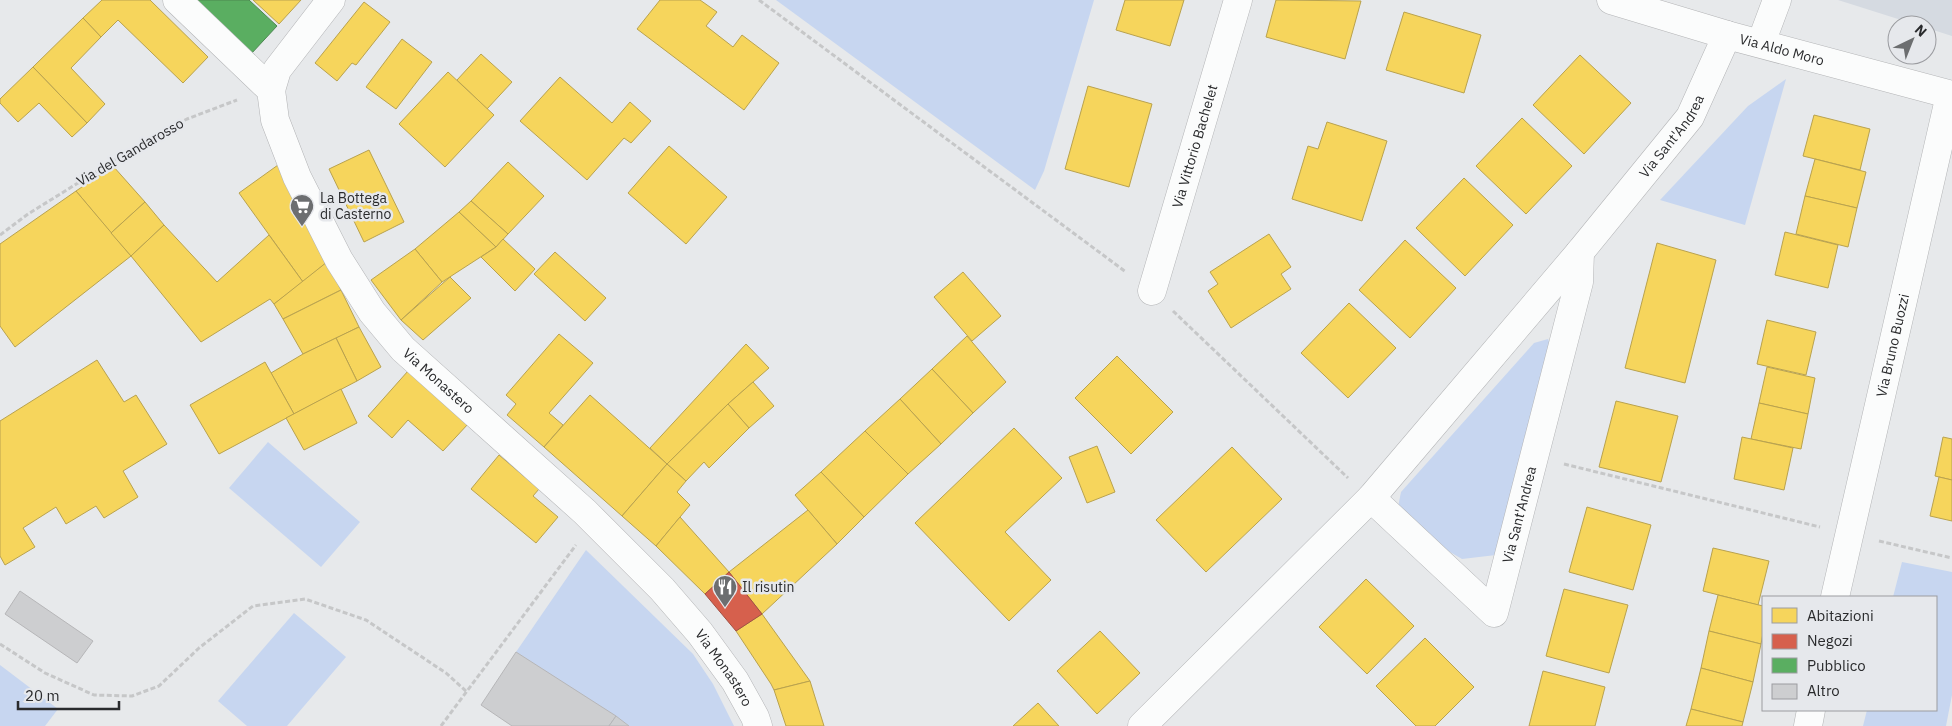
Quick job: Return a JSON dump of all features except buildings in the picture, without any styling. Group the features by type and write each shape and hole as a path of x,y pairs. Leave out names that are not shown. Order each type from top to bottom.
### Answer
{"street":[{"path":"177,0 271,90 277,70 331,0"},
{"name":"Via Vittorio Bachelet","path":"1152,291 1238,0"},
{"name":"Via Aldo Moro","path":"1611,0 1727,35 1951,95"},
{"path":"1762,43 1777,0"},
{"name":"Via Sant'Andrea","path":"1142,726 1371,498 1580,252 1690,117 1727,35"},
{"name":"Via Monastero","path":"271,90 275,120 297,177 338,260 372,312 403,350 595,521 662,589 700,633 735,681 758,726"},
{"name":"Via Bruno Buozzi","path":"1835,596 1925,200 1951,95"},
{"path":"1925,200 1952,173"},
{"name":"Via Sant'Andrea","path":"1371,498 1494,613 1579,282 1580,252"},
{"path":"1808,726 1811,711"}],"path":[{"path":"759,0 1152,291 1371,498"},
{"name":"Via del Gandarosso","path":"0,235 28,214 157,134 187,119 271,90"},
{"path":"1534,457 1952,558"},
{"path":"441,726 595,521"},
{"path":"0,644 45,673 94,695 132,696 159,686 199,648 253,606 305,599 366,620 446,673 466,692"}],"shaded area":[{"path":"776,0 1094,0 1044,171 1035,190"},
{"path":"1838,0 1952,0 1952,36 1937,31 1937,15 1887,16"},
{"path":"1786,79 1745,225 1660,200 1748,106"},
{"path":"1548,339 1555,355 1496,555 1462,559 1438,545 1398,507 1401,492 1534,343"},
{"path":"268,442 360,522 321,567 229,488"},
{"path":"586,550 693,654 713,684 734,726 629,726 516,652"},
{"path":"1902,562 1952,572 1952,695 1946,726 1863,726 1867,711 1937,711 1937,596 1893,596"},
{"path":"294,613 346,657 287,726 247,726 218,701"},
{"path":"0,665 58,709 45,726 0,726"}],"place":[{"name":"La Bottega di Casterno","path":"302,227"},
{"name":"Il risutin","path":"725,608"}]}
